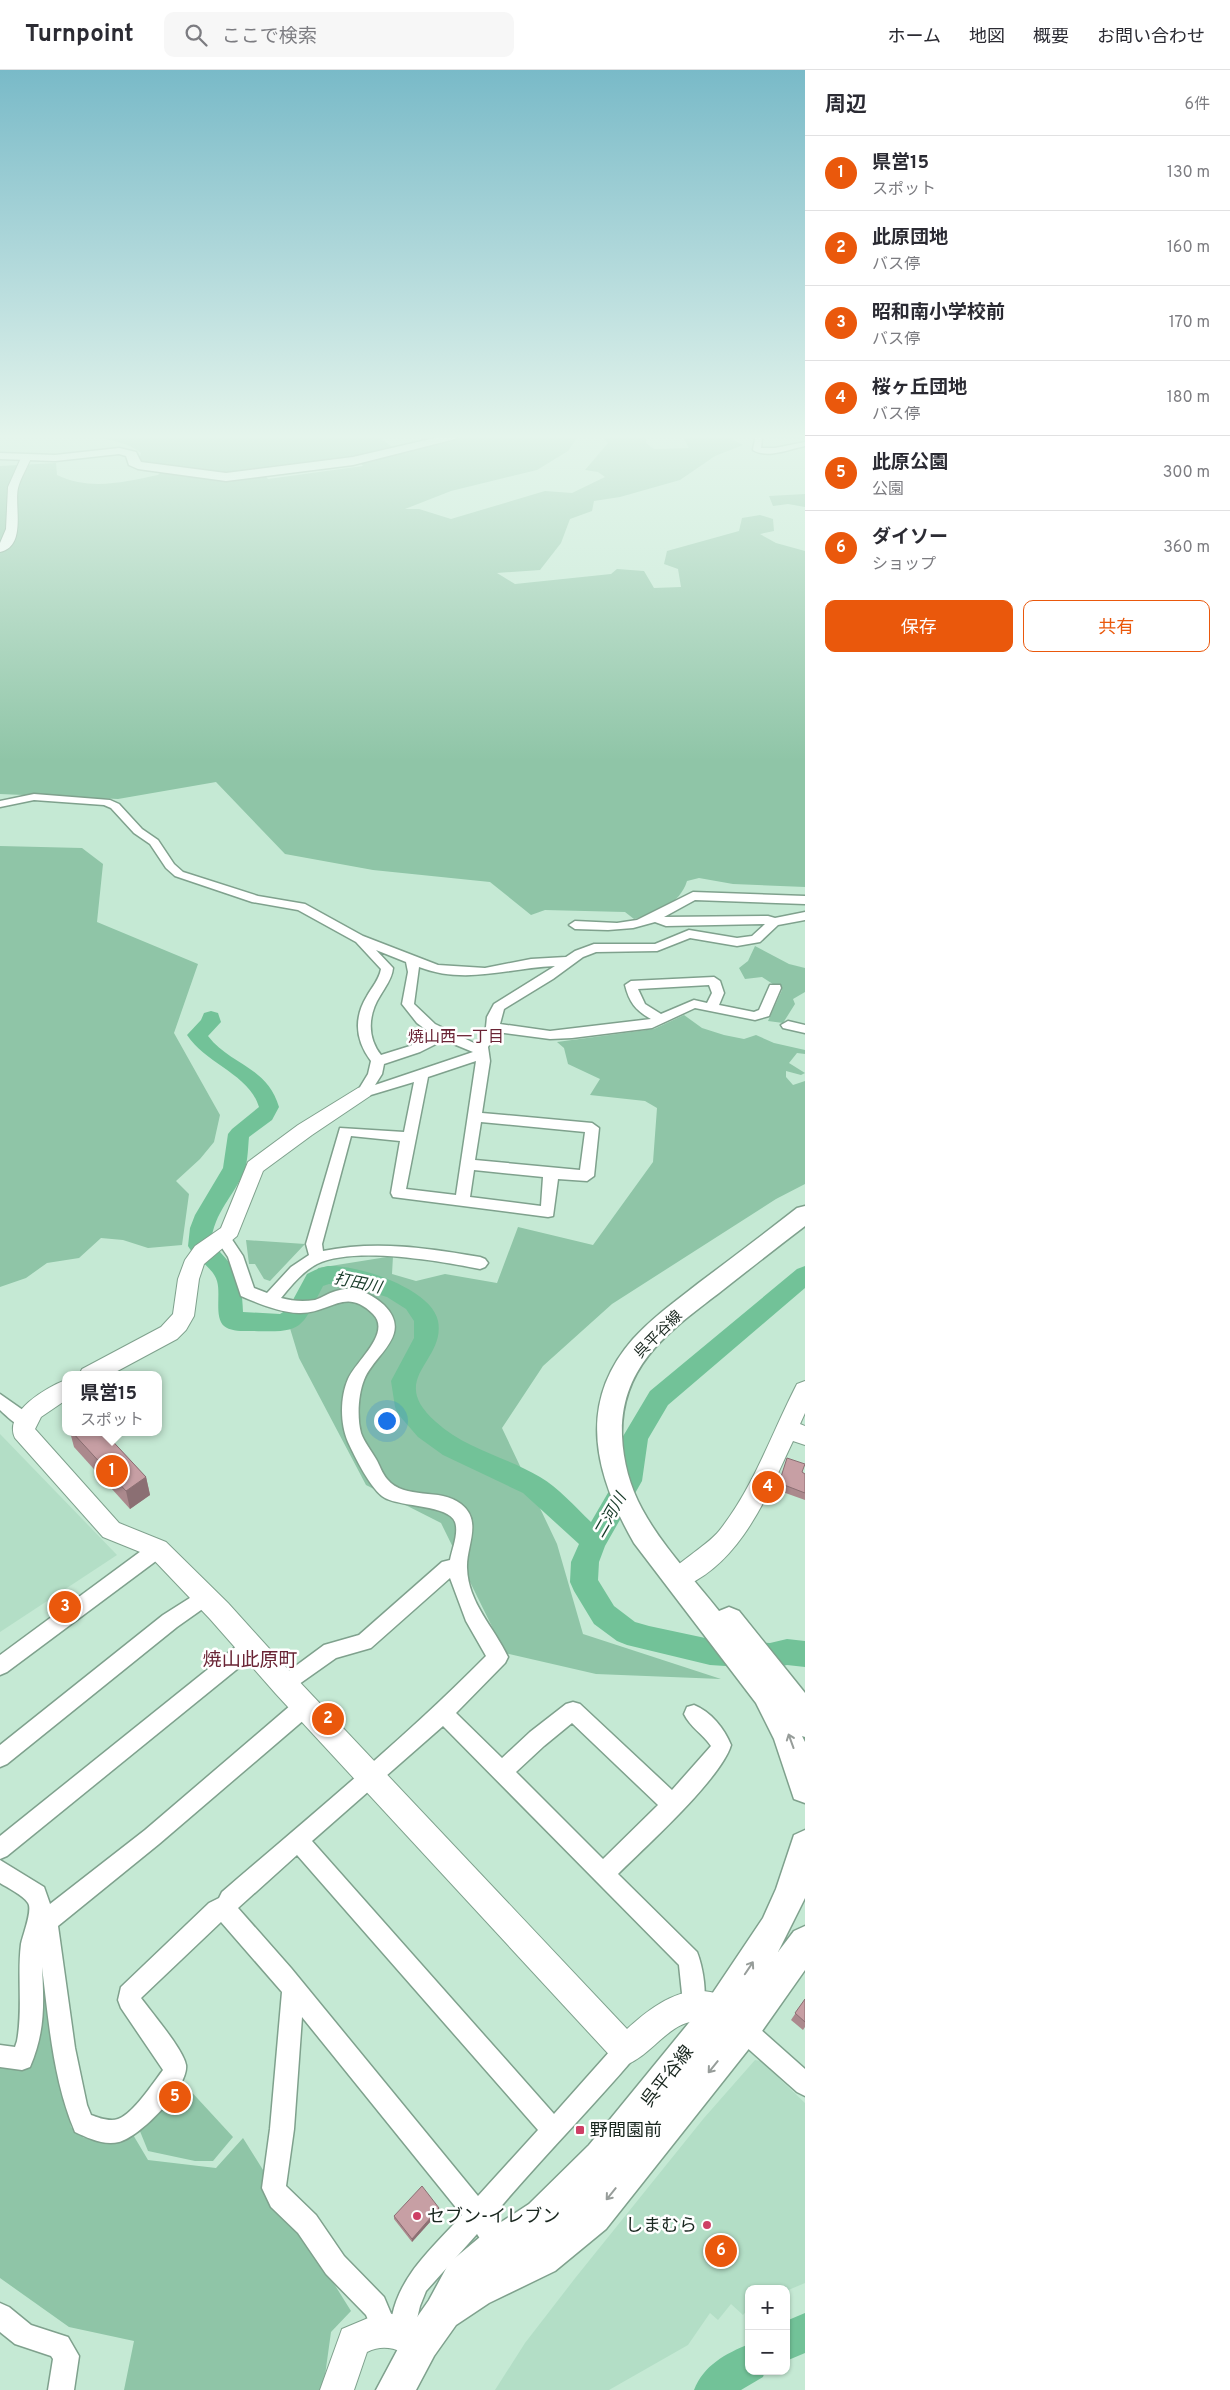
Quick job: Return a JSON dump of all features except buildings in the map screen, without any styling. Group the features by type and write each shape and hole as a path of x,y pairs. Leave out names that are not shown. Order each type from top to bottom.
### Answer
{"main road":[{"name":"呉平谷線","path":"805,1214 690,1302 635,1354 617,1388 610,1414 608,1438 612,1466 619,1491 643,1536 678,1578 716,1615 794,1709 781,1717 805,1788"},
{"name":"呉平谷線","path":"395,2390 403,2335 442,2313 476,2290 542,2258 593,2216 774,1929 791,1893 805,1846"},
{"name":"呉平谷線","path":"442,2313 462,2276 499,2245 542,2217 602,2158 720,2014 805,1942"}],"street":[{"path":"0,804 34,797 106,802 115,806 138,831 154,842 170,866 180,874 256,899 301,907 359,939 436,970 470,972 532,963 570,961"},
{"path":"575,925 631,925 654,918 678,901 692,896 805,900"},
{"path":"654,918 666,922 768,920 774,922 805,916"},
{"path":"462,1201 483,1060 481,1052 493,1027 494,1017 503,1004 579,954 594,948 639,950 657,947 689,934 737,942 756,939 774,922"},
{"path":"359,939 387,968 386,977 373,996 362,1021 364,1039 369,1051 378,1061"},
{"path":"412,960 414,972 408,1004 413,1011 444,1035 481,1052"},
{"path":"660,1019 635,1002 631,985 714,981 718,993 712,1007"},
{"path":"493,1027 550,1035 572,1034 652,1024 694,1004 755,1016 764,1012 775,988"},
{"path":"788,1025 805,1029"},
{"path":"378,1061 415,1049 444,1035"},
{"path":"98,1371 179,1326 188,1305 191,1267 230,1231 255,1167 305,1130 364,1092 422,1075 481,1052"},
{"path":"364,1092 375,1074 378,1061"},
{"path":"422,1075 412,1130 407,1137 406,1154 398,1193 548,1212 551,1173"},
{"path":"468,1164 587,1176 592,1128 475,1117"},
{"path":"318,1257 314,1244 345,1131 407,1137"},
{"path":"212,1246 234,1256 247,1292 269,1301 300,1307 319,1304 344,1293 358,1295 380,1310 386,1324 386,1334 378,1349 359,1371 355,1381 352,1430 362,1454 383,1487 394,1495 406,1499 449,1506 462,1517 464,1526 458,1567 459,1580 477,1624 498,1657 443,1713 230,1900 227,1912 294,1989 478,2215 499,2245"},
{"path":"269,1301 288,1279 307,1262 318,1257 368,1249 404,1249 480,1263"},
{"path":"678,1578 696,1568 732,1533 796,1432 805,1390"},
{"path":"62,1392 31,1412 24,1420 23,1431 111,1530 158,1549 626,2050"},
{"path":"0,1401 24,1420"},
{"path":"0,1666 158,1549"},
{"path":"285,1686 331,1651 364,1642 448,1568 458,1567"},
{"path":"0,1757 170,1621 204,1597"},
{"path":"0,1848 250,1647"},
{"path":"0,2056 22,2059 27,2045 33,2003 32,1943 36,1922 152,1837 305,1706"},
{"path":"503,1771 537,1739 573,1711 673,1805"},
{"path":"443,1713 503,1771 689,1960 720,2014 805,2084"},
{"path":"604,1873 673,1805 719,1752 722,1745 711,1729 694,1714"},
{"path":"298,1840 553,2130"},
{"path":"0,1870 36,1895 43,1917 75,2105 83,2124 97,2130 124,2129 175,2074 174,2063 129,2000 129,1995 210,1917 227,1906"},
{"path":"294,1989 282,2129 274,2188 280,2198 306,2224 335,2265 403,2335"},
{"path":"403,2335 405,2310 410,2296 425,2274 430,2271 553,2130 626,2050 677,2009 720,2014"},
{"path":"0,2316 24,2335 60,2346 66,2356 61,2390"},
{"path":"338,2390 354,2341 368,2333 403,2335"}],"shaded area":[{"path":"0,545 559,545 540,570 497,573 515,584 611,574 617,569 644,571 654,588 681,587 678,569 664,564 667,551 688,545 784,545 805,551 805,887 733,884 699,878 687,881 679,896 666,907 634,919 625,912 545,910 531,915 490,882 373,870 285,854 216,782 118,799 0,794"},
{"path":"0,846 82,848 103,864 97,922 198,964 174,1033 220,1115 214,1142 200,1159 176,1181 189,1194 182,1245 148,1248 123,1240 101,1238 79,1258 47,1263 26,1278 0,1287"},
{"path":"755,946 789,964 805,968 805,992 793,999 795,1004 783,1023 768,1021 782,990 762,977 745,979 739,968 748,961"},
{"path":"684,1015 702,1028 724,1035 744,1039 756,1035 774,1043 805,1050 805,1054 797,1053 789,1063 805,1073 801,1075 786,1071 786,1077 793,1085 805,1081 805,1184 776,1199 612,1304 543,1366 502,1428 557,1544 583,1634 721,1679 596,1674 505,1653 441,1523 366,1485 299,1358 289,1325 318,1268 393,1256 392,1274 416,1281 445,1274 497,1283 518,1227 593,1245 653,1162 657,1108 645,1101 590,1095 600,1079 568,1064 564,1048 557,1042 654,1029"},
{"path":"246,1240 305,1244 270,1281 264,1279 255,1264 249,1264"},
{"path":"0,1434 117,1555 0,1632"},
{"path":"44,1932 71,2127 84,2138 118,2140 132,2133 148,2160 216,2168 243,2138 351,2311 331,2332 323,2390 124,2390 134,2341 69,2327 0,2278 0,2061 24,2064"},
{"path":"755,2060 761,2061 805,2103 805,2283 790,2289 790,2285 745,2285 745,2313 743,2315 731,2304 718,2320 710,2313 688,2345 609,2390 495,2390 525,2343 704,2118"},
{"path":"175,2074 233,2137 213,2161 195,2161 148,2151 135,2119"}],"waterway":[{"name":"打田川","path":"211,1017 211,1022 197,1035 214,1053 249,1076 266,1095 269,1107 265,1115 239,1134 234,1168 206,1215 201,1228 199,1246 218,1264 227,1277 230,1292 231,1318 234,1321 284,1323 296,1315 315,1280 328,1275 351,1277 395,1291 414,1303 426,1320 426,1338 403,1381 407,1407 427,1430 452,1447 532,1485 594,1541"},
{"name":"二河川","path":"594,1541 629,1481 635,1438 659,1398 805,1275"},
{"name":"二河川","path":"594,1541 585,1562 584,1582 604,1615 627,1632 649,1639 710,1652 770,1656 787,1652 805,1654"},
{"name":"二河川","path":"790,2340 805,2332"},
{"name":"二河川","path":"713,2390 732,2372 745,2365"}],"place":[{"name":"県営15","path":"112,1471"},
{"name":"桜ヶ丘団地","path":"768,1487"},
{"name":"昭和南小学校前","path":"65,1607"},
{"name":"此原団地","path":"328,1719"},
{"name":"此原公園","path":"175,2097"},
{"name":"野間園前","path":"580,2130"},
{"name":"セブン-イレブン","path":"417,2216"},
{"name":"しまむら","path":"707,2225"},
{"name":"ダイソー","path":"721,2251"}],"district":[{"name":"焼山西一丁目","path":"456,1036"},
{"name":"焼山此原町","path":"250,1659"}]}
